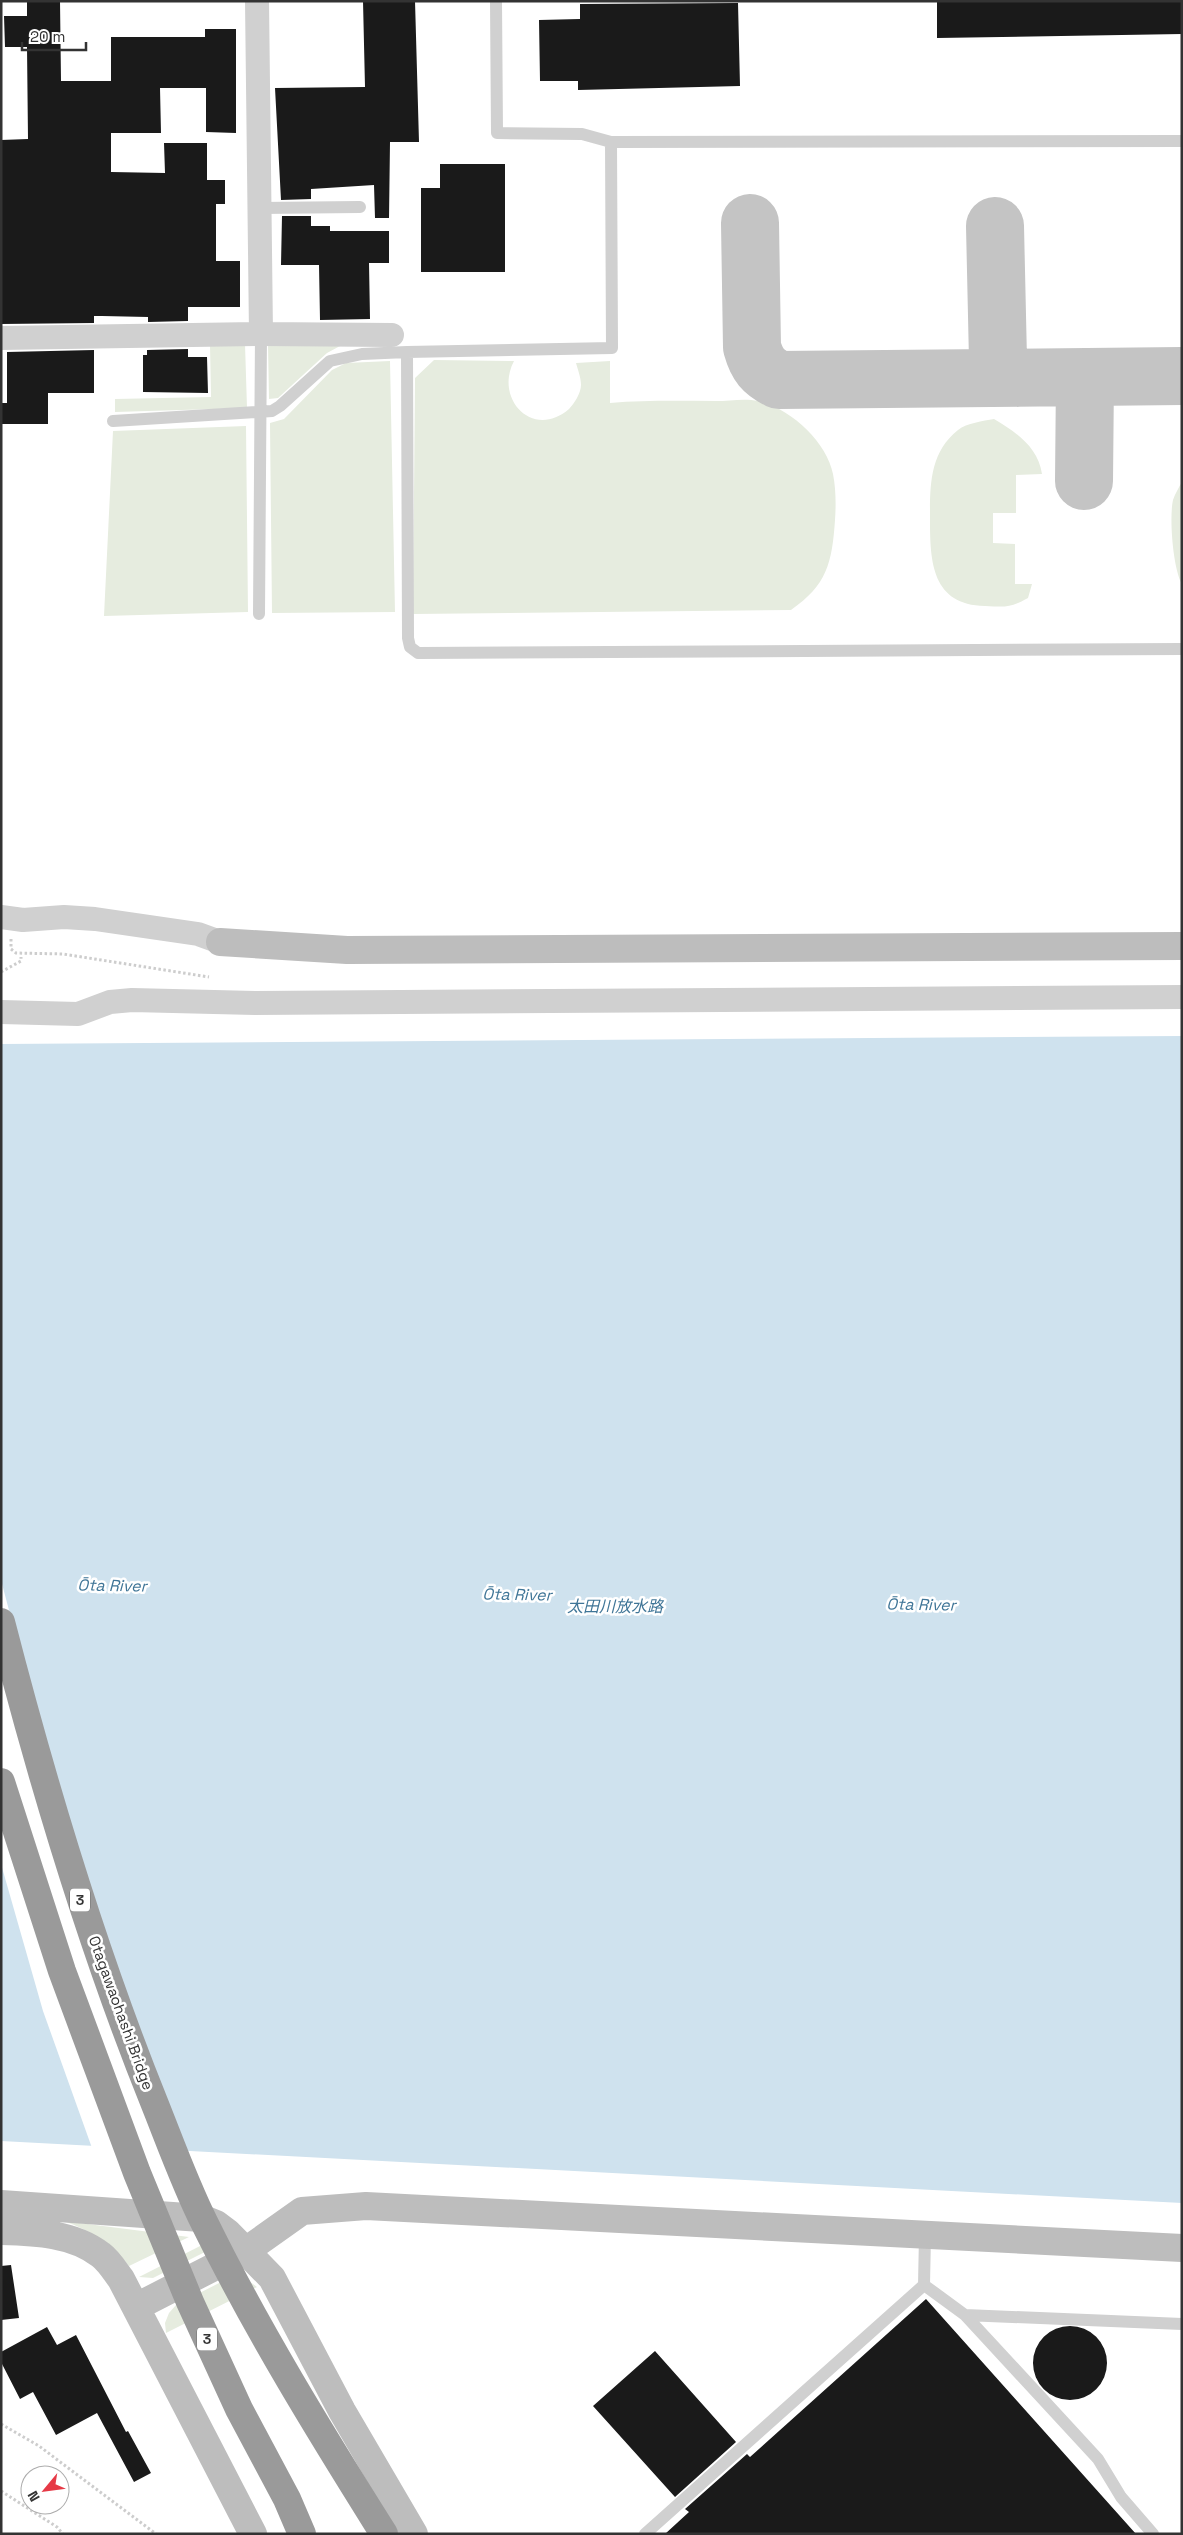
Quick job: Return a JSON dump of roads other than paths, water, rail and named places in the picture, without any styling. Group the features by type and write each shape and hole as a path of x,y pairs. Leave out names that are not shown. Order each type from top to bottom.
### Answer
{"highway":[{"name":"Otagawaohashi Bridge","path":"1,1622 28,1727 85,1915 130,2044 182,2172 203,2221 235,2283 307,2409 384,2534"},
{"name":"3","path":"1,1782 62,1971 137,2173 190,2302 239,2409 287,2500 302,2534"}],"street":[{"path":"257,1 261,334"},
{"path":"1,338 261,334 399,344"},
{"path":"1,917 23,920 64,917 95,919 198,934 220,942"},
{"path":"1,930 125,936 195,945 220,942 347,950 1182,946"},
{"path":"1,1012 78,1014 110,1002 142,1000 255,1003 1182,996"},
{"path":"1,2204 201,2218 216,2224 247,2250 272,2278 347,2419 414,2534"},
{"path":"136,2307 247,2250 302,2211 366,2206 1182,2248"},
{"path":"1,2231 65,2237 82,2243 102,2256 121,2279 242,2529"}],"lane":[{"path":"496,1 497,133 582,134 611,142 1182,141"},
{"path":"113,421 261,413 280,406 330,361 399,344 612,348 611,142"},
{"path":"260,208 360,208"},
{"path":"260,614 261,334"},
{"path":"399,344 408,638 410,647 418,653 1182,649"},
{"path":"645,2534 924,2285 925,2235"},
{"path":"924,2285 965,2315 1098,2459 1121,2497 1153,2534"},
{"path":"965,2315 1182,2324"}],"water":[{"name":"太田川放水路","path":"1182,1036 1182,2203 1,2141 1,1044"}],"water label":[{"name":"Ōta River","path":"112,1585"},
{"name":"Ōta River","path":"517,1594"},
{"name":"Ōta River","path":"921,1604"}]}
